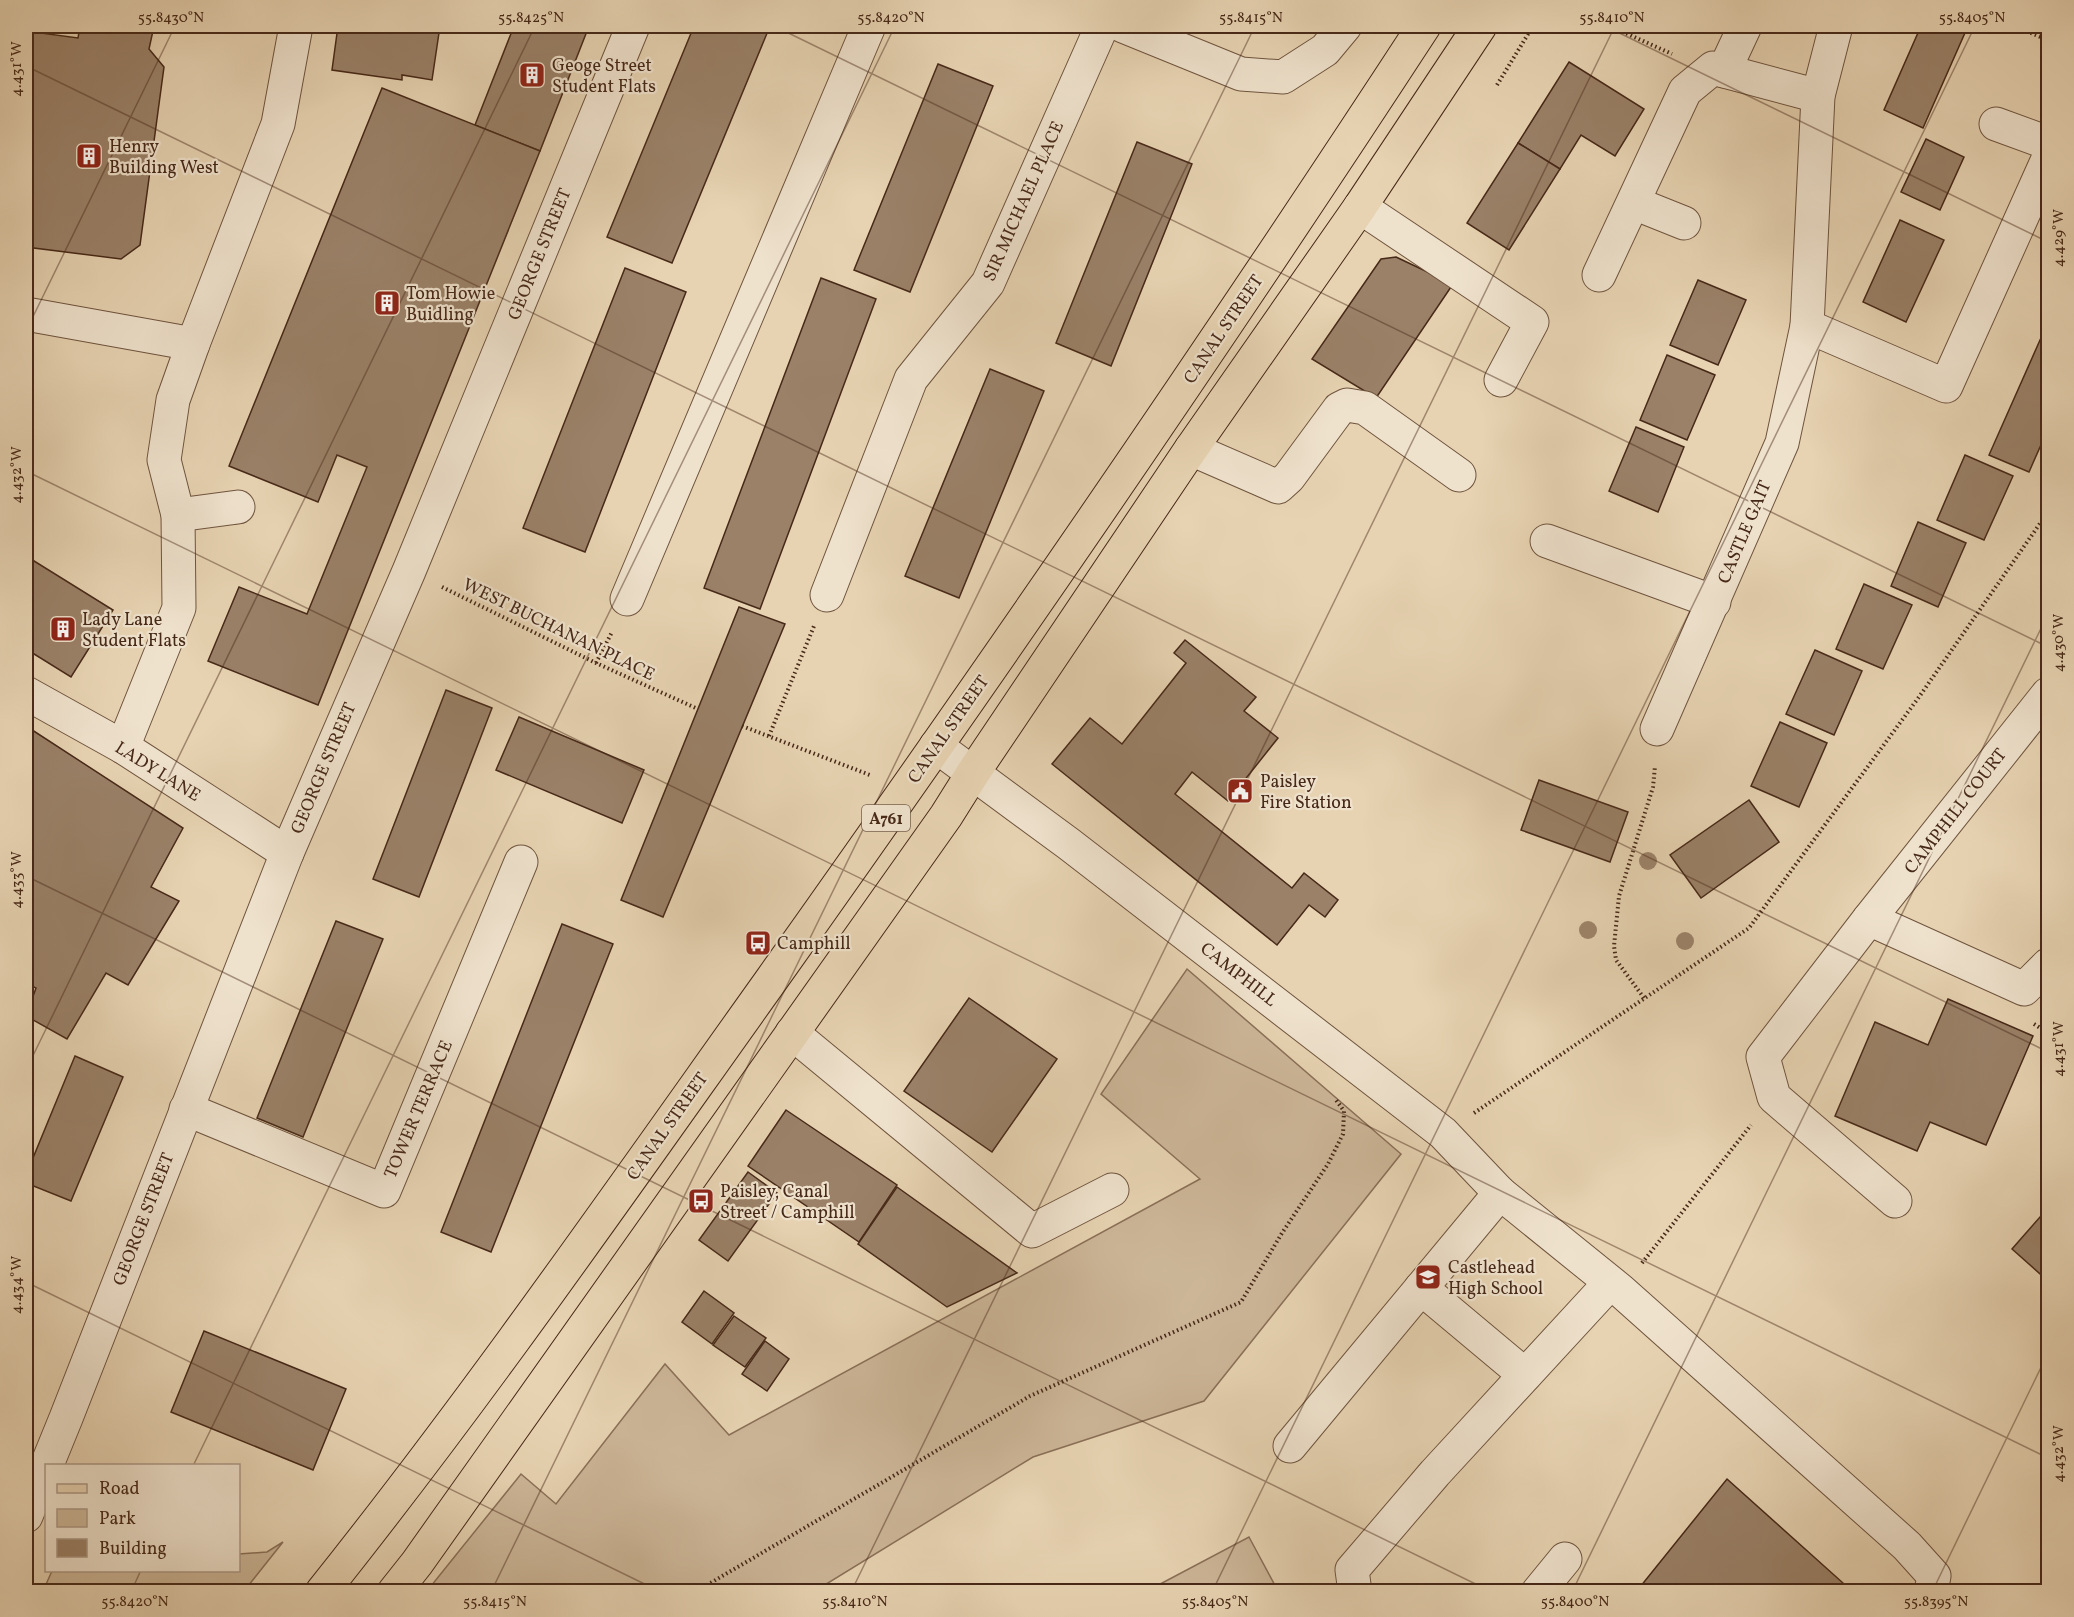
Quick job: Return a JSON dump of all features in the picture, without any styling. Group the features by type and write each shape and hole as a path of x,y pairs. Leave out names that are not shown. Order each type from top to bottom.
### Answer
{"main road":[{"name":"CANAL STREET","path":"322,1592 416,1472 633,1175 906,790 1298,219 1424,26"},
{"name":"A761","path":"394,1592 417,1563 946,816 1191,449 1360,207 1480,26"}],"street":[{"path":"123,747 180,608 178,515 165,460 173,400 278,124 296,26"},
{"name":"GEORGE STREET","path":"47,1464 287,853 409,571 633,26"},
{"path":"627,599 869,26"},
{"name":"SIR MICHAEL PLACE","path":"828,595 911,379 988,283 1102,26"},
{"path":"1123,26 1162,32 1241,74 1283,77 1325,50 1346,26"},
{"path":"1599,275 1685,91 1717,71 1745,26"},
{"name":"CASTLE GAIT","path":"1658,729 1782,443 1807,327 1818,96 1836,26"},
{"path":"1717,71 1818,96"},
{"path":"1996,124 2049,143"},
{"path":"1807,327 1946,386 2049,159"},
{"path":"1634,203 1684,223"},
{"path":"1360,207 1532,322 1501,380"},
{"path":"26,314 193,344"},
{"path":"1191,449 1278,487 1289,477 1340,409 1347,405 1365,408 1459,475"},
{"path":"178,515 238,507"},
{"path":"1547,542 1714,602"},
{"name":"LADY LANE","path":"26,693 123,747 287,853"},
{"name":"CAMPHILL COURT","path":"1774,1096 1763,1057 1869,919 2046,701"},
{"name":"CAMPHILL","path":"936,746 1069,844 1340,1051 1443,1133 1500,1193 1615,1286 1907,1546 1932,1584"},
{"name":"TOWER TERRACE","path":"186,1109 384,1191 521,862"},
{"path":"1869,919 2024,989 2049,965"},
{"path":"792,1033 1032,1231 1112,1190"},
{"path":"1774,1096 1895,1201"},
{"path":"1290,1446 1500,1193"},
{"path":"1355,1592 1352,1570 1435,1473 1525,1375 1615,1286"},
{"path":"1421,1288 1525,1375"},
{"name":"GEORGE STREET","path":"26,1516 45,1469"},
{"path":"1538,1592 1565,1559"}],"path":[{"path":"1497,85 1533,26"},
{"path":"1610,26 1717,71"},
{"path":"2014,26 2049,40"},
{"path":"1443,1133 1749,928 1919,697 2049,512"},
{"name":"WEST BUCHANAN PLACE","path":"409,571 596,663 698,709"},
{"path":"769,736 828,595"},
{"path":"742,726 906,790"},
{"path":"1644,998 1616,960 1614,946 1619,896 1653,787 1658,729"},
{"path":"696,1592 1030,1396 1241,1302 1282,1233 1328,1164 1343,1134 1344,1111 1327,1086 1327,1072 1340,1051"},
{"path":"1615,1286 1774,1096"}],"green space":[{"path":"1187,969 1401,1154 1204,1401 1033,1457 815,1591 427,1591 521,1474 556,1504 665,1364 729,1435 1200,1179 1101,1094"},
{"path":"1249,1537 1278,1591 1147,1591"},
{"path":"283,1542 244,1591 43,1591 52,1572 240,1572 240,1554 267,1552"}],"building":[{"name":"Henry Building West","path":"80,26 154,26 149,49 164,67 140,245 121,259 26,247 26,31 78,38"},
{"path":"338,26 440,26 432,80 402,75 402,80 332,70"},
{"name":"Geoge Street Student Flats","path":"514,26 589,26 540,151 475,125"},
{"path":"694,26 770,26 672,263 607,237"},
{"path":"1921,26 1968,26 1923,128 1884,110"},
{"path":"1569,62 1644,109 1615,156 1581,135 1560,169 1518,143"},
{"path":"938,64 993,86 910,292 854,270"},
{"name":"Tom Howie Buidling","path":"382,88 540,151 318,705 208,661 239,587 307,614 367,467 337,455 318,502 229,466"},
{"path":"1926,139 1964,157 1940,210 1901,192"},
{"path":"1137,142 1192,164 1111,366 1056,343"},
{"path":"1518,143 1560,169 1509,250 1467,223"},
{"path":"1900,220 1944,240 1906,322 1863,302"},
{"path":"1396,257 1453,284 1376,398 1312,359 1381,259"},
{"path":"625,268 686,292 585,552 523,528"},
{"path":"821,278 876,299 760,609 704,588"},
{"path":"1698,280 1746,300 1718,365 1670,345"},
{"path":"2048,322 2048,429 2029,472 1989,455"},
{"path":"1667,355 1715,375 1687,440 1640,420"},
{"path":"990,369 1044,391 959,598 905,576"},
{"path":"1636,427 1684,447 1658,512 1609,491"},
{"path":"1965,455 2013,476 1984,540 1937,520"},
{"path":"1918,522 1966,543 1938,607 1891,586"},
{"name":"Lady Lane Student Flats","path":"26,556 113,610 71,677 26,649"},
{"path":"1864,584 1912,605 1883,669 1836,649"},
{"path":"739,607 785,624 663,917 621,900"},
{"path":"1185,640 1256,697 1244,711 1278,738 1228,801 1192,772 1175,794 1292,888 1304,873 1338,900 1325,917 1309,905 1277,945 1052,764 1090,718 1122,744 1186,663 1174,653"},
{"path":"1815,650 1862,671 1834,735 1786,714"},
{"path":"446,690 492,708 419,897 373,879"},
{"path":"519,717 644,770 622,823 496,770"},
{"path":"1780,722 1827,743 1799,807 1751,786"},
{"path":"26,726 183,828 151,887 179,901 128,985 106,973 67,1039 26,1016 36,988 26,983"},
{"path":"1539,780 1628,812 1610,862 1521,830"},
{"path":"1749,800 1779,842 1701,898 1670,855"},
{"path":"336,921 383,939 303,1137 257,1118"},
{"path":"562,924 613,944 491,1252 441,1232"},
{"path":"969,998 1057,1059 992,1152 904,1091"},
{"path":"1948,999 2033,1036 1986,1145 1930,1122 1917,1151 1835,1116 1875,1022 1928,1045"},
{"path":"75,1056 123,1077 71,1201 26,1183 26,1175"},
{"path":"786,1110 897,1185 859,1242 748,1166"},
{"path":"748,1172 777,1193 728,1261 699,1240"},
{"path":"897,1187 1017,1273 947,1307 858,1244"},
{"path":"2048,1208 2048,1281 2012,1249"},
{"path":"704,1291 734,1313 712,1344 682,1322"},
{"path":"734,1316 766,1338 745,1367 713,1345"},
{"path":"204,1331 346,1389 313,1470 171,1412"},
{"path":"765,1341 789,1359 767,1391 742,1374"},
{"path":"1727,1479 1843,1583 1836,1592 1636,1592"}],"place":[{"name":"Geoge Street Student Flats","path":"532,75"},
{"name":"Henry Building West","path":"89,156"},
{"name":"Tom Howie Buidling","path":"387,303"},
{"name":"Lady Lane Student Flats","path":"63,629"},
{"name":"Paisley Fire Station","path":"1240,791"},
{"name":"Camphill","path":"758,943"},
{"name":"Paisley, Canal Street / Camphill","path":"701,1201"},
{"name":"Castlehead High School","path":"1428,1277"}]}
